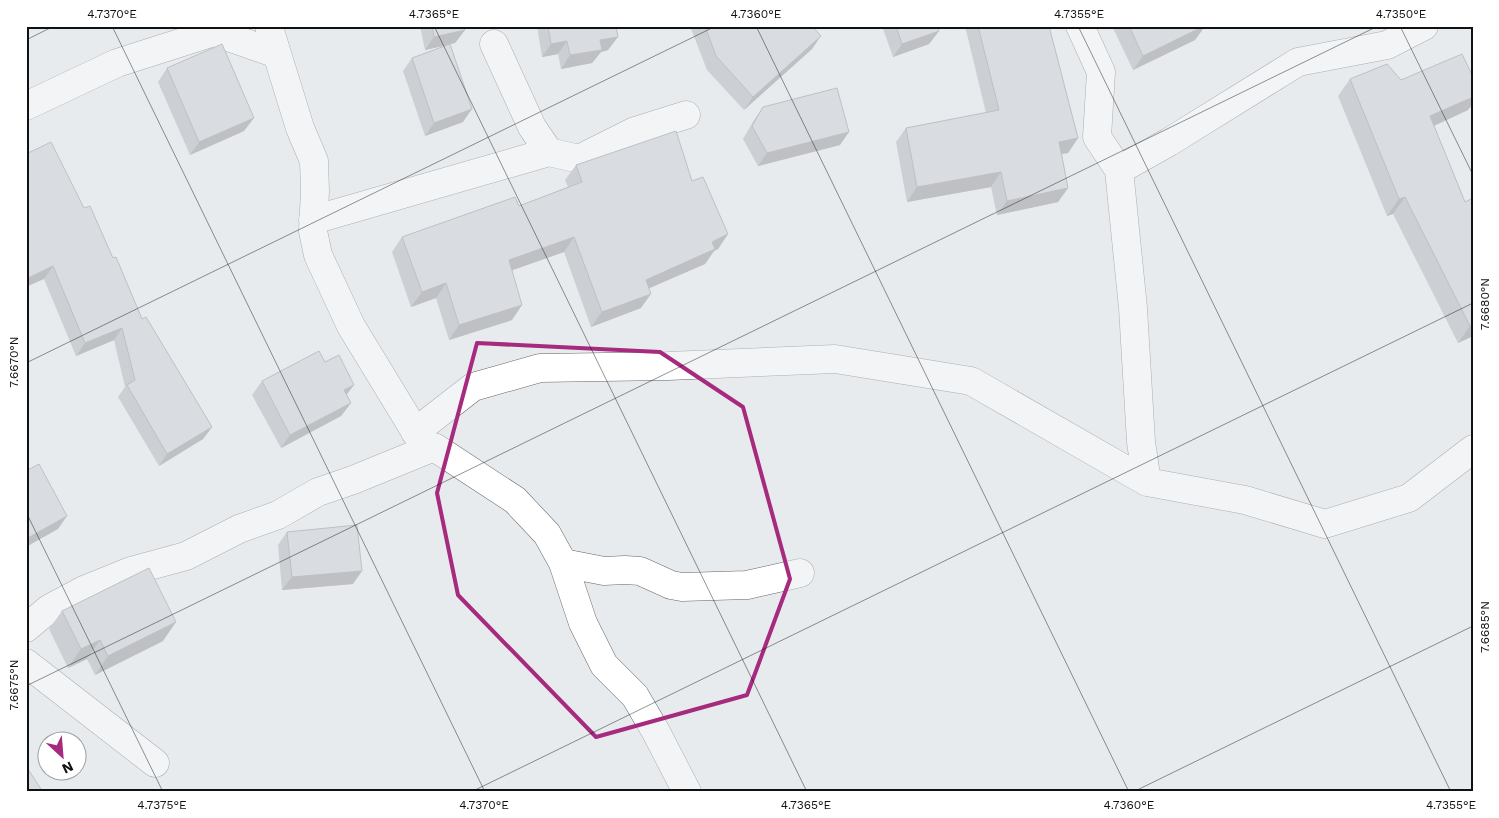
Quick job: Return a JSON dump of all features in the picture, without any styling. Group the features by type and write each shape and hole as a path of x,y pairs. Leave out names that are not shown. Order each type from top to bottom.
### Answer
{"street":[{"path":"271,26 270,31 300,128 314,161 315,191 312,231 318,255 350,326 421,441 434,447 515,500 547,534 563,563 583,623 604,665 635,696 687,792"},
{"path":"1080,26 1101,72 1098,137 1119,170 1134,308 1141,442 1148,482"},
{"path":"1119,170 1169,142 1298,62 1388,45 1424,26"},
{"path":"26,106 117,64 214,32 277,54"},
{"path":"494,44 532,127 549,152"},
{"path":"313,220 549,152 579,159 635,131 686,115"},
{"path":"26,628 50,608 84,590 131,572 186,556 239,529 278,515 318,492 353,480 421,441 473,387 540,368 668,366 835,358 971,381 1148,482 1244,500 1325,524 1409,498 1473,449"},
{"path":"563,563 604,571 640,571 671,585 682,586 747,585 800,573"},
{"path":"26,663 155,763"}],"highlighted area":[{"path":"477,343 660,352 743,407 790,579 747,695 596,737 458,595 437,493"}],"building":[{"path":"432,26 464,26 465,30 434,37"},
{"path":"548,26 616,26 618,37 600,40 602,50 570,55 567,41 551,44"},
{"path":"705,26 812,26 821,36 753,97 716,56"},
{"path":"896,26 937,26 939,31 902,44"},
{"path":"978,26 1049,26 1078,138 1059,142 1068,188 1007,201 1001,172 917,187 906,128 999,110"},
{"path":"1129,26 1204,26 1143,56"},
{"path":"222,44 254,118 199,142 167,68"},
{"path":"450,44 472,109 434,123 412,58"},
{"path":"1462,54 1473,77 1473,97 1430,116 1465,202 1473,198 1473,325 1470,326 1405,197 1399,199 1350,79 1387,64 1401,80"},
{"path":"837,88 849,132 767,153 752,126 763,107"},
{"path":"676,131 692,181 703,177 728,234 712,242 715,249 646,280 651,294 602,312 574,237 509,260 522,305 459,325 446,283 422,292 402,237 515,197 519,206 582,182 576,165"},
{"path":"51,142 84,208 90,206 113,258 116,257 142,319 146,317 212,427 167,454 127,385 135,380 122,328 85,343 53,266 26,279 26,154"},
{"path":"319,351 325,362 339,355 354,385 344,390 351,403 290,435 262,381"},
{"path":"39,464 67,516 26,539 26,466 28,470"},
{"path":"357,525 362,571 292,577 287,532"},
{"path":"149,568 176,622 108,656 100,640 81,649 62,611"},
{"path":"26,766 43,792 26,792"}]}
